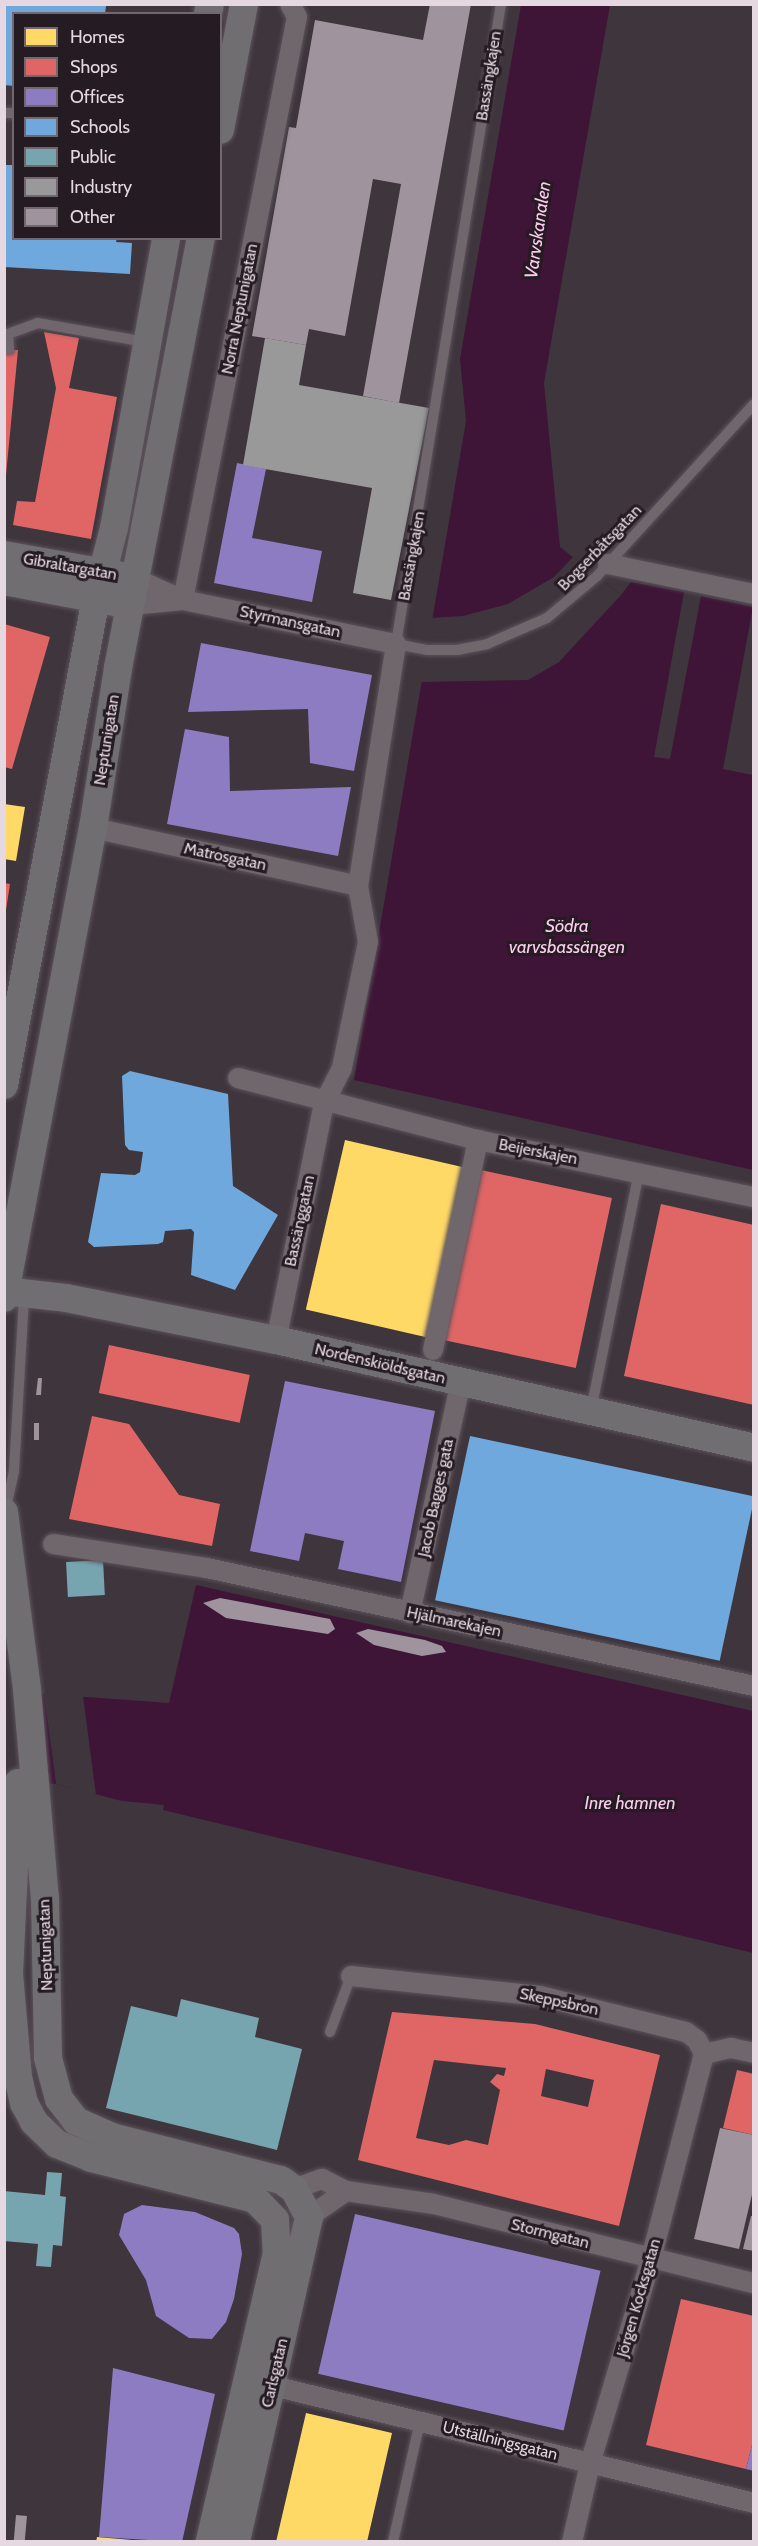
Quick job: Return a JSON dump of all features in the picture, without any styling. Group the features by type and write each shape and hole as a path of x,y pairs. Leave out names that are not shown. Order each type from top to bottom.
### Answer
{"street":[{"path":"222,120 244,4"},
{"name":"Norra Neptunigatan","path":"183,600 293,11"},
{"path":"4,1085 10,1026 100,586 166,240"},
{"name":"Neptunigatan","path":"10,1293 14,1241 93,828 134,592 201,240"},
{"name":"Gibraltargatan","path":"4,555 100,586"},
{"path":"603,570 753,594"},
{"name":"Gibraltargatan","path":"4,581 100,586 134,592"},
{"name":"Styrmansgatan","path":"134,592 396,644"},
{"name":"Styrmansgatan","path":"134,592 183,600"},
{"name":"Bassängkajen","path":"324,1103 342,1068 368,942 358,886 396,644"},
{"name":"Matrosgatan","path":"93,828 358,886"},
{"name":"Beijerskajen","path":"238,1078 324,1103 478,1140 639,1171 753,1197"},
{"name":"Bassänggatan","path":"276,1340 324,1103"},
{"path":"433,1350 478,1140"},
{"name":"Nordenskiöldsgatan","path":"10,1293 276,1340 753,1448"},
{"name":"Jacob Bagges gata","path":"410,1613 461,1382"},
{"name":"Neptunigatan","path":"5,1514 27,1782 46,1963 48,2058 59,2099 69,2116 112,2137 281,2180 303,2204"},
{"name":"Hjälmarekajen","path":"53,1544 154,1558 753,1686"},
{"name":"Neptunigatan","path":"4,1631 19,1690"},
{"name":"Neptunigatan","path":"27,1782 7,1961 24,2103 46,2136 91,2158 238,2193 255,2199 269,2210"},
{"path":"7,1961 46,1963"},
{"name":"Skeppsbron","path":"351,1976 540,1996 686,2032 697,2040 704,2054"},
{"path":"704,2054 731,2048 753,2053"},
{"name":"Jörgen Kocksgatan","path":"572,2541 590,2464 651,2259 704,2054"},
{"name":"Stormgatan","path":"303,2204 322,2179 346,2191 434,2204 753,2283"},
{"path":"303,2204 346,2191"},
{"name":"Carlsgatan","path":"210,2541 260,2383 303,2204"},
{"name":"Carlsgatan","path":"236,2541 279,2235 269,2210"},
{"name":"Utställningsgatan","path":"260,2383 753,2503"}],"lane":[{"name":"Bassängkajen","path":"396,644 501,4"},
{"path":"9,349 7,334 38,323 147,342"},
{"name":"Bogserbåtsgatan","path":"396,644 426,650 457,650 516,634 570,602 603,570 753,404"},
{"path":"591,1410 639,1171"},
{"name":"Neptunigatan","path":"5,1514 14,1471 10,1293"},
{"path":"330,2032 351,1976"},
{"path":"393,2541 420,2421"}],"water":[{"name":"Södra varvsbassängen","path":"521,5 610,5 544,383 560,547 621,595 631,582 684,592 654,757 670,759 701,596 753,607 723,769 753,775 753,1170 354,1080 466,421 460,359"},
{"name":"Inre hamnen","path":"196,1585 753,1711 753,1953 163,1810 164,1805 122,1801 56,1784 5,1779 4,1691 169,1703"}],"pier":[{"path":"573,557 621,595 559,662 528,680 420,682 431,618 463,616 508,604 554,577"},
{"path":"5,1690 39,1693 47,1783 6,1779"},
{"path":"44,1693 83,1696 96,1795 56,1784"}],"building: Homes":[{"path":"4,804 25,807 16,861 4,859"},
{"path":"345,1140 469,1169 430,1338 306,1310"},
{"path":"306,2413 392,2433 367,2542 276,2542"},
{"path":"97,2537 132,2540 132,2542 96,2542"}],"building: Shops":[{"path":"44,332 79,338 69,388 117,397 91,539 13,525 17,501 35,502 56,388"},
{"path":"4,349 18,350 6,475 4,475"},
{"path":"4,624 50,637 12,769 4,767"},
{"path":"4,883 10,884 6,910 4,910"},
{"path":"476,1169 612,1198 576,1368 440,1339"},
{"path":"661,1204 754,1225 754,1405 624,1376"},
{"path":"109,1345 250,1375 240,1423 99,1393"},
{"path":"92,1416 129,1424 179,1495 220,1504 212,1546 69,1519"},
{"path":"392,2012 535,2024 660,2055 619,2226 358,2160","holes":["434,2060 506,2068 504,2076 497,2074 490,2082 500,2090 488,2145 466,2140 449,2145 416,2138","546,2069 594,2080 588,2107 541,2096"]},
{"path":"737,2070 754,2074 754,2135 723,2128"},
{"path":"681,2299 754,2316 754,2437 746,2469 646,2445"}],"building: Offices":[{"path":"237,463 266,469 252,538 322,551 312,602 214,583"},
{"path":"201,643 372,675 354,771 310,763 308,709 188,712"},
{"path":"185,729 229,737 230,791 351,787 338,856 167,824"},
{"path":"285,1381 435,1411 401,1582 338,1569 344,1541 305,1533 299,1561 250,1551"},
{"path":"142,2205 195,2212 234,2228 239,2234 242,2254 234,2299 226,2322 212,2339 189,2338 156,2316 146,2280 119,2235 124,2214"},
{"path":"355,2214 601,2271 564,2430 318,2374"},
{"path":"113,2368 215,2394 182,2542 99,2537"},
{"path":"754,2441 754,2471 746,2469"}],"building: Schools":[{"path":"4,4 106,6 105,12 12,12 12,86 4,85"},
{"path":"4,165 12,165 12,240 116,240 116,242 132,243 130,274 4,267"},
{"path":"130,1071 228,1094 233,1186 278,1215 235,1290 191,1275 194,1232 191,1229 165,1231 163,1242 158,1244 94,1247 88,1242 101,1173 135,1175 140,1172 143,1152 129,1150 125,1145 122,1076"},
{"path":"470,1436 754,1496 720,1661 435,1600"}],"building: Public":[{"path":"103,1560 105,1595 68,1597 66,1562"},
{"path":"181,1999 259,2018 255,2037 302,2049 277,2150 106,2108 131,2006 177,2017"},
{"path":"47,2172 62,2173 60,2196 66,2197 62,2246 53,2245 51,2267 36,2266 38,2244 4,2241 4,2191 45,2195"}],"building: Industry":[{"path":"265,338 306,345 299,385 429,408 391,600 353,593 372,488 243,465"}],"building: Other":[{"path":"430,4 471,4 399,403 363,396 401,184 373,179 345,336 309,329 306,345 252,336 289,127 296,128 315,20 423,40"},
{"path":"38,1378 42,1378 41,1395 36,1395"},
{"path":"34,1423 39,1423 39,1440 34,1440"},
{"path":"220,1598 330,1619 335,1629 328,1634 226,1618 203,1603"},
{"path":"368,1629 425,1640 442,1646 446,1652 422,1656 374,1645 356,1633"},
{"path":"720,2128 754,2135 754,2186 739,2249 694,2239"},
{"path":"751,2216 754,2216 754,2251 743,2249"},
{"path":"16,2515 27,2516 25,2542 14,2542"}],"water label":[{"name":"Varvskanalen","path":"538,230"}]}
